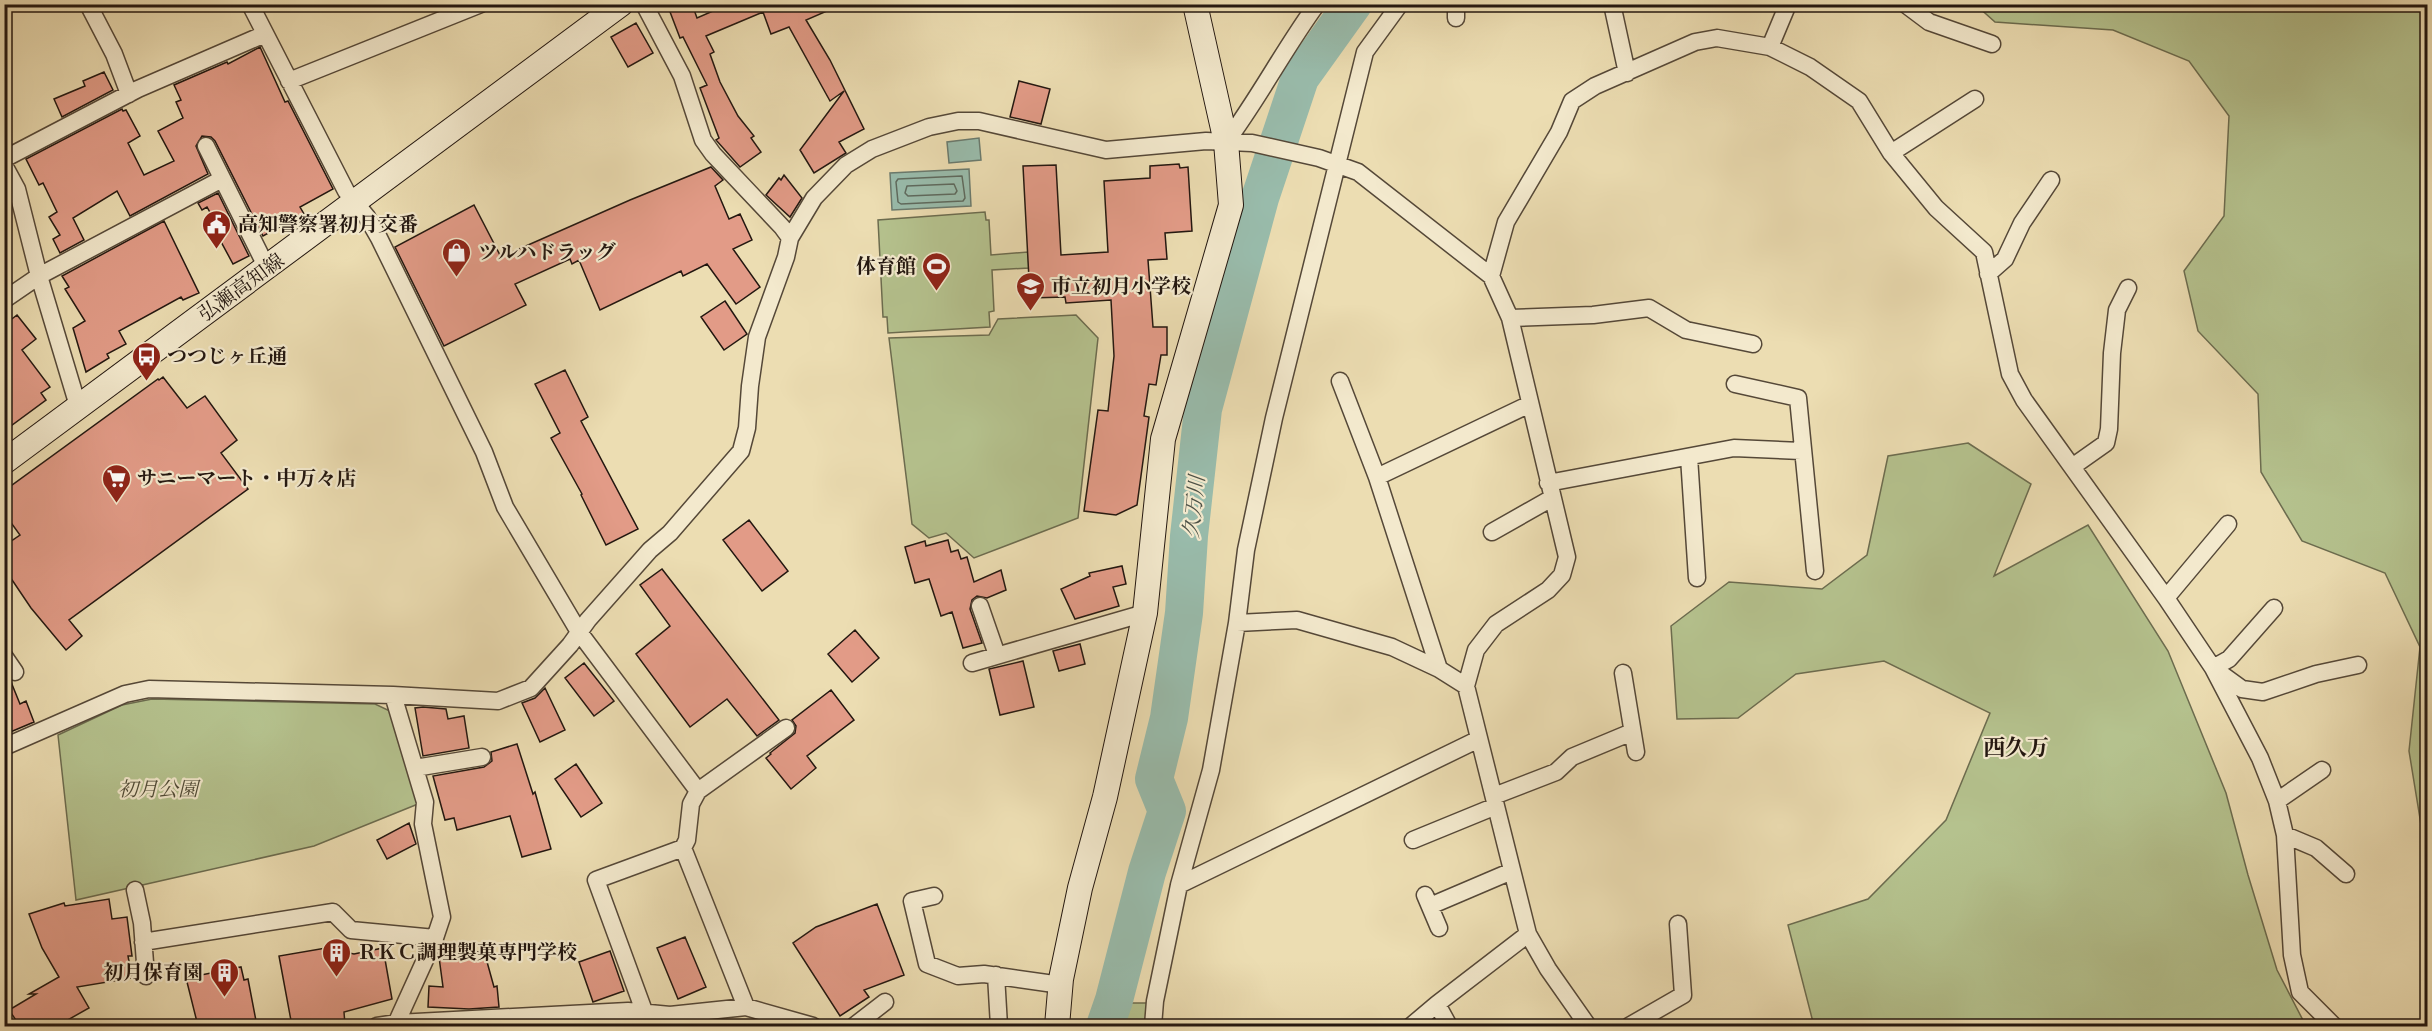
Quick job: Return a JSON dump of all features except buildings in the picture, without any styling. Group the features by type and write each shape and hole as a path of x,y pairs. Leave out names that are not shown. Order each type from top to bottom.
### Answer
{"street":[{"path":"88,4 114,54 129,94"},
{"path":"250,4 346,191 368,217 450,381 483,452 505,507 579,632 698,791"},
{"path":"289,81 481,4"},
{"name":"弘瀬高知線","path":"4,462 621,4"},
{"path":"644,4 682,75 703,140 713,154 790,238"},
{"path":"1057,1026 1060,985 1080,888 1105,797 1145,613 1163,439 1231,205 1226,142 1195,4"},
{"path":"1226,142 1245,117 1290,40 1317,4"},
{"path":"1153,1026 1161,968 1179,885 1211,770 1237,623 1246,550 1274,418 1365,52 1400,4"},
{"path":"1612,4 1627,73"},
{"path":"1770,47 1788,4"},
{"path":"1905,4 1929,22 1992,44"},
{"path":"4,159 129,94 265,34"},
{"path":"1491,276 1506,222 1558,132 1572,101 1595,87 1695,42 1717,38 1770,47 1810,67 1858,101 1891,153 1936,208 1984,252 2010,374 2024,400 2166,598 2213,668 2260,758 2277,801 2284,836 2292,956 2300,992 2334,1026"},
{"path":"1891,153 1975,99"},
{"path":"4,747 125,694 149,689 393,695 498,701 531,688 650,550 670,533 741,451 747,428 757,338 786,256 790,238 814,198 846,165 872,149 898,138 958,121 979,121 1106,150 1206,141 1252,143 1319,158 1358,172 1491,276 1510,318 1567,557 1562,575 1548,590 1496,624 1476,650 1466,686 1528,934 1548,969 1588,1026"},
{"path":"206,146 267,268"},
{"path":"4,165 17,189 39,276 78,406"},
{"path":"4,300 39,276 222,179"},
{"path":"1988,274 2005,259 2022,223 2051,180"},
{"path":"2072,467 2106,443 2109,429 2112,353 2117,310 2128,288"},
{"path":"1510,318 1593,315 1649,308 1686,330 1753,344"},
{"path":"1340,381 1377,477 1439,669"},
{"path":"1735,384 1798,398 1815,571"},
{"path":"1377,477 1530,404"},
{"path":"1492,532 1550,491 1734,448 1802,451"},
{"path":"1689,457 1696,578"},
{"path":"2166,598 2228,524"},
{"path":"980,606 997,656"},
{"path":"2213,668 2229,658 2274,608"},
{"path":"972,663 1145,613"},
{"path":"1237,623 1298,620 1392,647 1439,669 1466,686"},
{"path":"4,656 15,672"},
{"path":"2213,668 2242,689 2263,692 2316,674 2358,665"},
{"path":"1623,673 1636,753"},
{"path":"393,695 425,802 423,824 442,917 396,1025"},
{"path":"746,1006 684,848 687,840 690,804 698,791 786,728"},
{"path":"1413,840 1556,772 1572,757 1632,732"},
{"path":"1179,885 1479,739"},
{"path":"416,768 482,757"},
{"path":"2277,801 2322,770"},
{"path":"2284,836 2316,848 2346,874"},
{"path":"659,1026 644,1011 596,880 684,848"},
{"path":"1439,928 1428,900 1512,872"},
{"path":"135,890 142,924 146,976"},
{"path":"934,896 912,901 927,964 958,976 996,975 1060,985"},
{"path":"143,942 333,912 351,930 435,938"},
{"path":"1629,1026 1683,995 1678,924"},
{"path":"1411,1026 1528,934"},
{"path":"996,975 999,1026"},
{"path":"861,1024 885,1002"},
{"path":"1437,1004 1449,1026"},
{"path":"377,1026 482,1023 644,1011 670,1015 746,1006 782,1022 813,1026"}],"green space":[{"path":"1976,5 2427,5 2427,841 2423,837 2409,751 2420,647 2385,573 2302,541 2261,472 2258,394 2198,331 2184,271 2224,216 2229,116 2189,61 2113,30 1995,22"},
{"name":"体育館","path":"985,212 986,220 989,220 991,255 1028,252 1029,268 992,270 994,311 989,312 990,327 888,333 887,317 883,317 878,220"},
{"path":"1076,315 1098,338 1078,518 974,558 946,533 929,538 912,524 889,338 989,335 998,319"},
{"path":"1968,443 2031,484 1994,576 2088,525 2168,651 2226,793 2277,970 2306,1026 1814,1026 1788,925 1868,899 1946,820 1990,713 1884,661 1796,674 1738,718 1677,719 1671,626 1729,582 1822,589 1867,555 1888,456"},
{"name":"初月公園","path":"152,699 375,704 392,712 418,804 314,846 76,900 58,735 122,705"},
{"path":"1130,1003 1148,1003 1146,1026 1112,1026 1119,1014"}],"water":[{"path":"979,138 981,160 949,163 947,142"},
{"path":"969,169 971,206 892,210 890,173"}],"waterway":[{"name":"久万川","path":"1105,1026 1114,1000 1147,872 1167,811 1154,779 1169,718 1184,613 1189,536 1203,409 1260,198 1300,78 1353,4"}],"place":[{"name":"高知警察署初月交番","path":"217,250"},
{"name":"ツルハドラッグ","path":"457,278"},
{"name":"体育館","path":"937,292"},
{"name":"市立初月小学校","path":"1030,312"},
{"name":"つつじヶ丘通","path":"146,382"},
{"name":"サニーマート・中万々店","path":"116,504"},
{"name":"ＲＫＣ調理製菓専門学校","path":"336,978"},
{"name":"初月保育園","path":"224,998"}],"district":[{"name":"西久万","path":"2016,747"}]}
